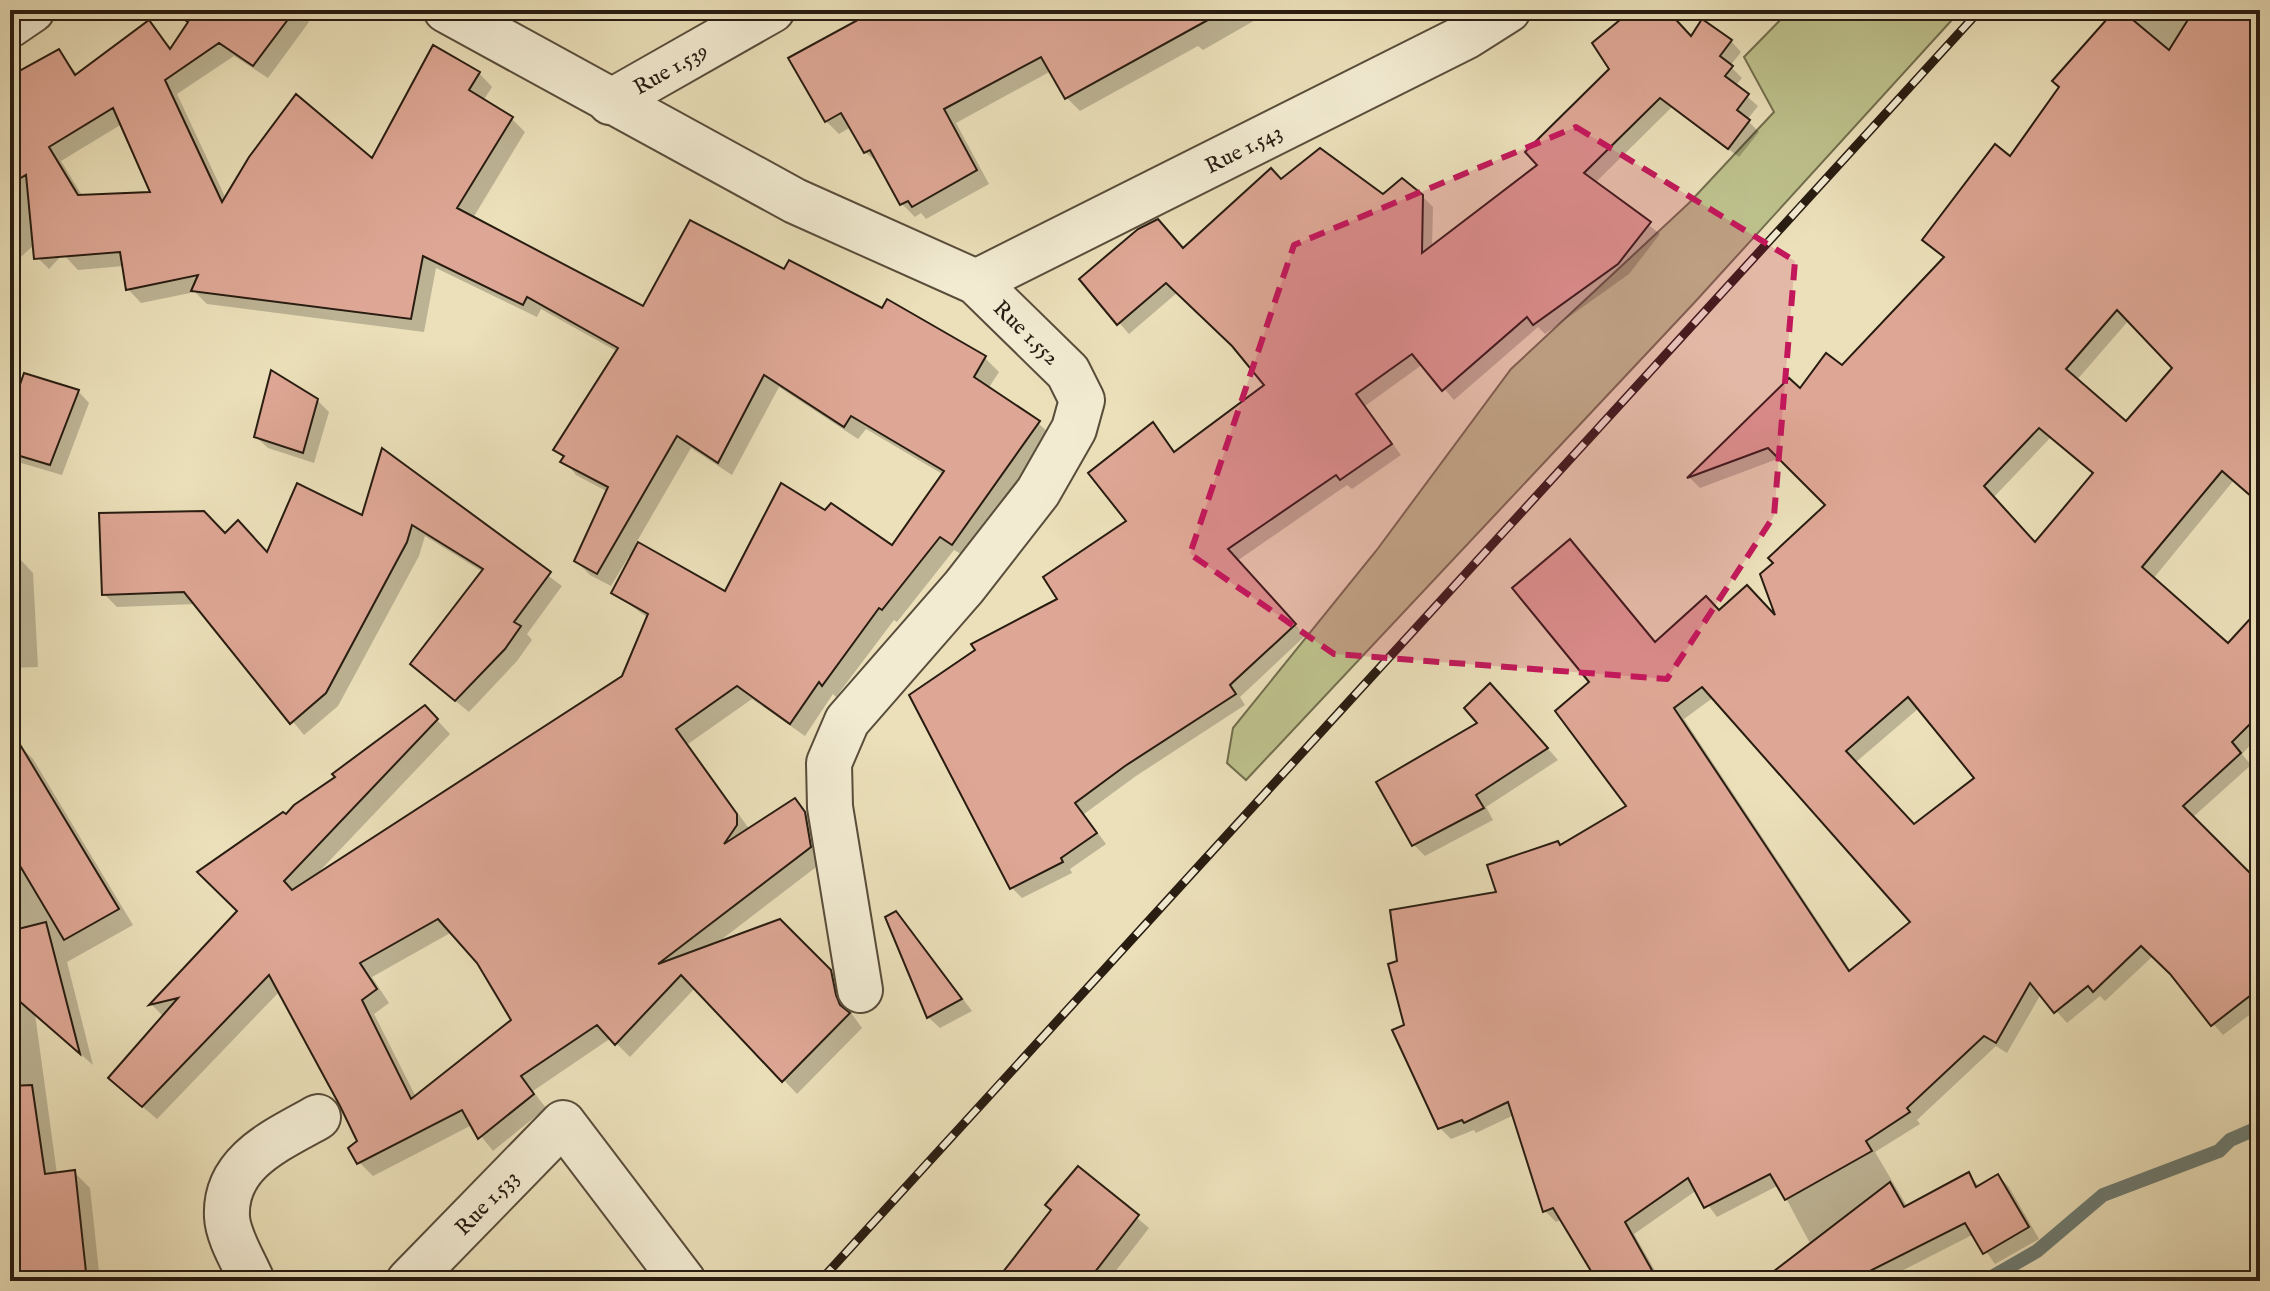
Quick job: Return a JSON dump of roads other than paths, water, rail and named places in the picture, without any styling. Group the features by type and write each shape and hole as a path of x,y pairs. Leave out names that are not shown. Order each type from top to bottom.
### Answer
{"street":[{"path":"10,25 32,10"},
{"name":"Rue 1.552","path":"446,10 795,201 976,282 1068,372 1082,400 1074,429 1038,492 964,587 847,721 829,763 830,807 860,990"},
{"name":"Rue 1.539","path":"610,102 772,10"},
{"name":"Rue 1.543","path":"976,282 1467,36 1508,10"},
{"path":"252,1281 227,1219 231,1181 262,1149 318,1117"},
{"name":"Rue 1.533","path":"409,1281 563,1123 683,1281"}],"waterway":[{"path":"1985,1281 2037,1251 2103,1195 2219,1151 2230,1140 2260,1127"}],"railway":[{"path":"820,1281 1980,10"}]}
